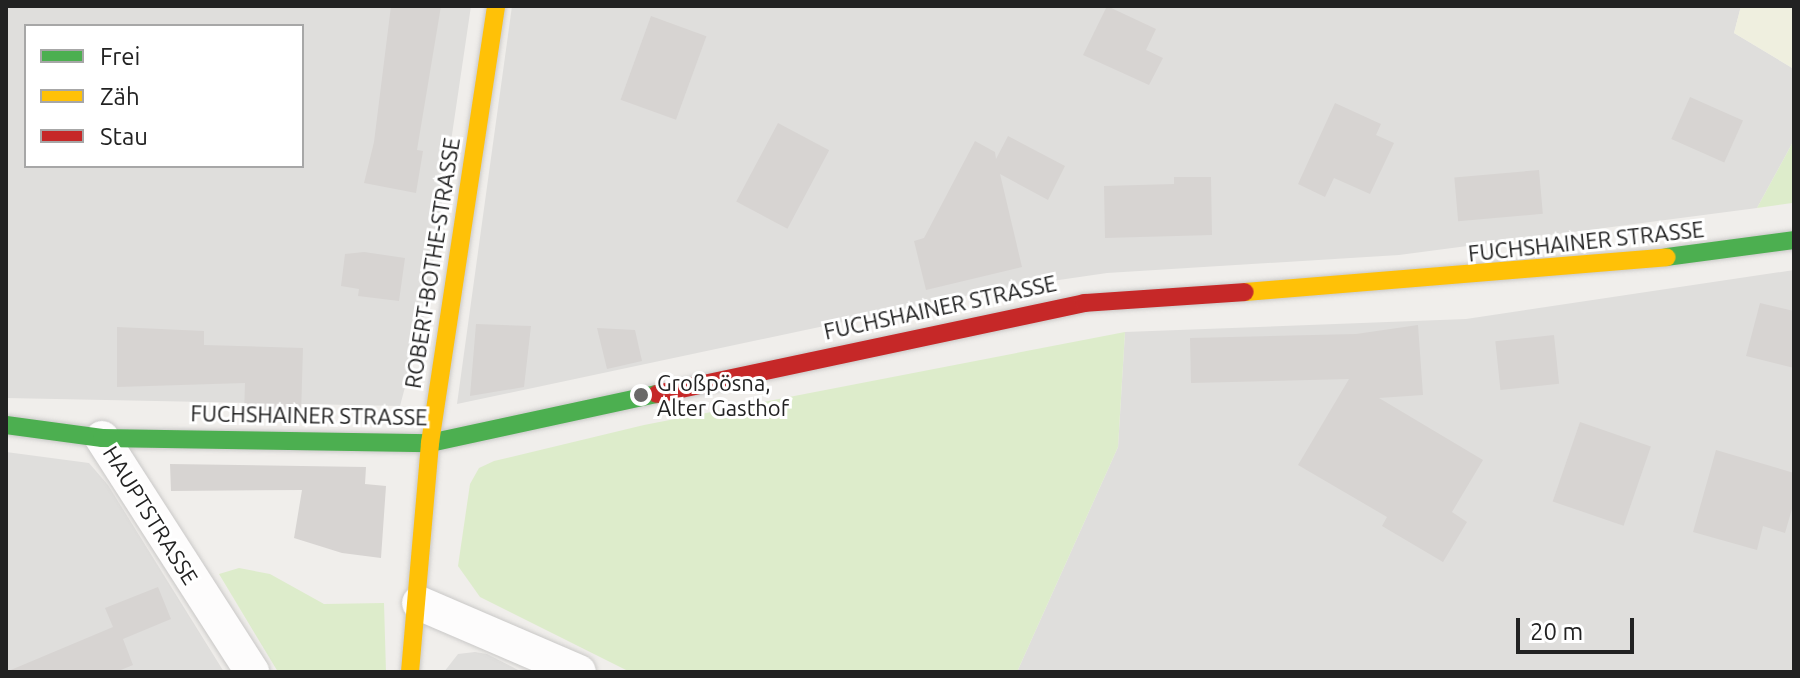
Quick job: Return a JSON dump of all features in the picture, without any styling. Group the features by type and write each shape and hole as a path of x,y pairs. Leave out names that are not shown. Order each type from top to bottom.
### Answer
{"street":[{"name":"ROBERT-BOTHE-STRASSE","path":"410,672 419,603 430,443 496,6"},
{"name":"FUCHSHAINER STRASSE","path":"102,438 430,443 1084,303 1564,270 1794,240"},
{"name":"HAUPTSTRASSE","path":"6,425 102,438 252,672"},
{"path":"419,603 579,672"}],"shaded area":[{"path":"6,6 471,6 427,304 400,406 6,398"},
{"path":"512,6 1741,6 1734,33 1794,69 1794,140 1757,208 1399,255 1107,273 998,289 457,404"},
{"path":"1794,270 1794,672 1017,672 1118,447 1125,332 1466,319"},
{"path":"6,452 89,463 108,485 224,672 6,672"},
{"path":"458,654 487,654 522,672 444,672"}],"green space":[{"path":"1741,6 1794,6 1794,69 1734,33"},
{"path":"1794,140 1792,203 1757,208"},
{"path":"1125,332 1118,447 1017,672 630,672 480,597 458,566 470,484 479,468 494,461 644,425"},
{"path":"239,568 270,574 324,604 384,603 386,672 278,672 219,574"}],"building":[{"path":"391,6 441,6 417,150 423,151 416,193 364,183 374,142"},
{"path":"1107,6 1156,29 1146,50 1163,58 1149,85 1083,55"},
{"path":"651,16 706,36 676,120 621,100"},
{"path":"1690,97 1743,121 1724,163 1671,139"},
{"path":"1335,103 1381,124 1376,135 1394,143 1370,194 1334,178 1325,197 1298,184"},
{"path":"778,123 829,150 787,229 736,202"},
{"path":"1008,136 1065,166 1048,200 1000,174 1022,267 926,290 914,241 924,238 975,141 995,152 996,159"},
{"path":"1539,170 1543,214 1458,221 1454,177"},
{"path":"1174,177 1211,177 1212,235 1105,238 1104,186 1174,184"},
{"path":"364,252 405,258 399,301 358,296 359,289 341,286 345,254"},
{"path":"1760,303 1794,311 1794,368 1746,356"},
{"path":"476,324 531,326 524,387 470,396"},
{"path":"1418,325 1423,395 1379,398 1483,460 1452,512 1467,522 1443,562 1382,526 1387,517 1298,465 1349,379 1191,383 1190,338 1356,334"},
{"path":"117,327 204,331 204,345 303,348 301,416 244,415 245,383 117,387"},
{"path":"597,328 635,330 642,361 607,369"},
{"path":"1554,335 1559,384 1500,390 1495,341"},
{"path":"1580,422 1651,446 1624,526 1553,501"},
{"path":"1716,450 1794,473 1794,502 1785,533 1763,526 1757,550 1693,532"},
{"path":"170,464 366,467 365,484 386,486 381,558 342,553 294,538 302,490 171,491"},
{"path":"158,587 171,619 123,639 133,665 116,672 6,672 113,627 105,608"}],"traffic: fast":[{"path":"1667,257 1794,240"},
{"path":"6,425 102,438 430,443 657,394"}],"traffic: slow":[{"path":"410,672 430,443 496,6"},
{"path":"1245,292 1667,257"}],"traffic: jam":[{"path":"657,394 1084,303 1245,292"}],"place":[{"name":"Großpösna, Alter Gasthof","path":"641,395"}]}
